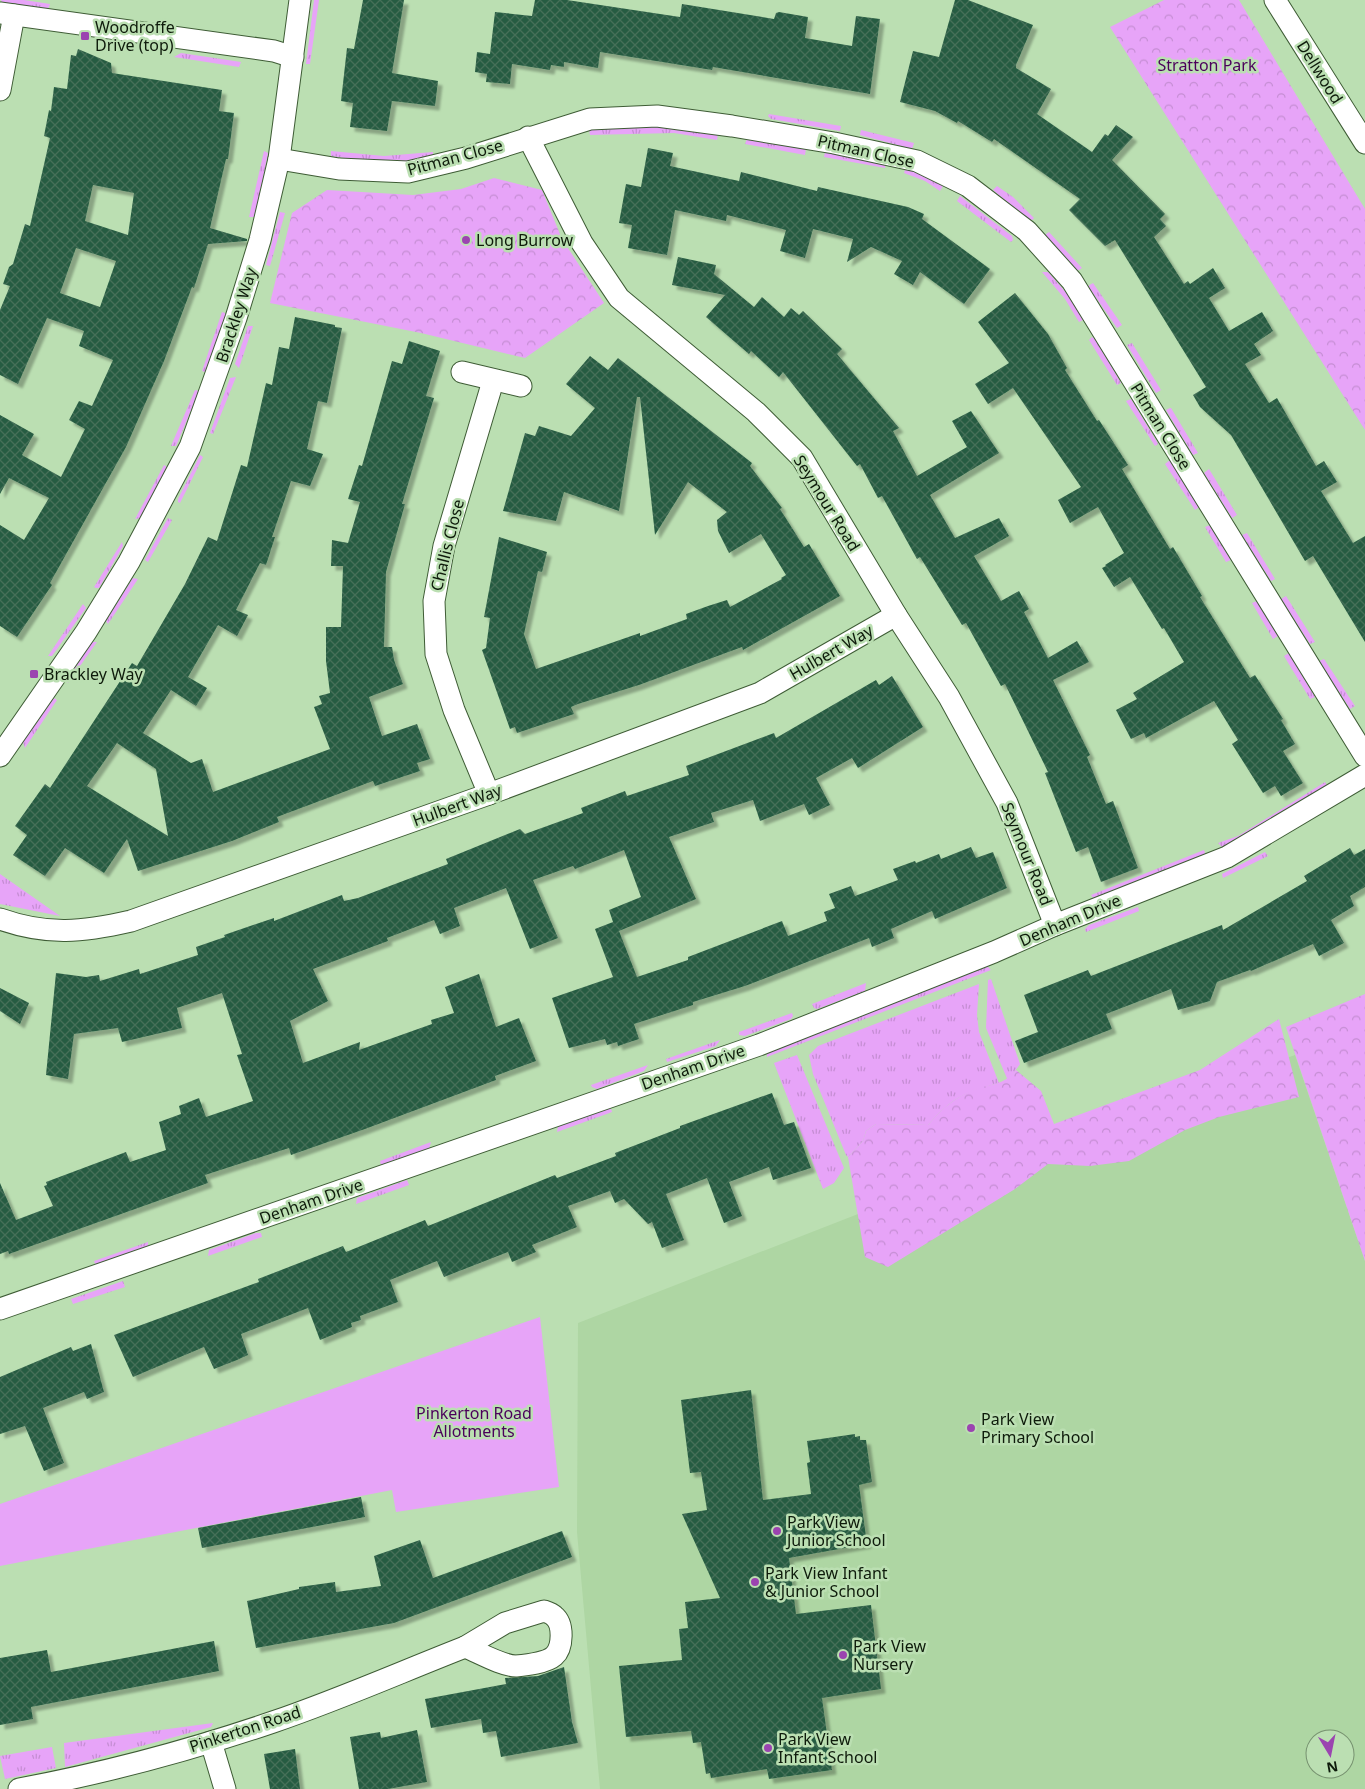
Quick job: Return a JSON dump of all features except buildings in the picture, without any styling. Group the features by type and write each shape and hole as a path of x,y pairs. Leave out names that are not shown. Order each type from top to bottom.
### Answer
{"street":[{"name":"Brackley Way","path":"0,756 86,632 124,570 190,448 236,318 260,240 279,159 300,0"},
{"name":"Dellwood","path":"1275,0 1365,143"},
{"path":"0,90 7,14 274,51 293,57"},
{"name":"Pitman Close","path":"279,159 339,170 408,172 466,158 528,136 590,119 657,116 834,143 917,161 968,186 1027,232 1072,282 1365,756"},
{"name":"Seymour Road","path":"528,136 582,243 618,298 756,412 802,458 896,615 949,697 1007,803 1055,925"},
{"path":"462,372 493,381 521,386"},
{"name":"Challis Close","path":"489,794 454,710 436,654 434,601 444,546 493,381"},
{"name":"Hulbert Way","path":"0,919 19,926 57,931 88,931 131,921 489,794 760,693 896,615"},
{"name":"Denham Drive","path":"0,1309 759,1044 994,952 1055,925 1227,856 1365,775"},
{"name":"Pinkerton Road","path":"19,1789 63,1781 211,1742 324,1703 465,1647"},
{"path":"211,1742 225,1789"}],"shaded area":[{"name":"Park View Primary School","path":"1295,1055 1365,1261 1365,1789 600,1789 577,1532 578,1323 876,1207"}],"green space":[{"path":"1,0 24,0 50,4 48,9 2,3"},
{"path":"314,0 319,0 310,64 306,64"},
{"name":"Stratton Park","path":"1164,0 1239,0 1365,209 1365,430 1110,27"},
{"path":"181,53 241,62 239,67 174,57"},
{"path":"769,114 841,126 840,131 771,119 768,116"},
{"path":"673,126 718,134 717,140 674,133 590,135 589,129"},
{"path":"861,130 914,143 912,149 860,135"},
{"path":"747,139 806,148 805,155 745,144"},
{"path":"264,151 268,153 255,217 249,217"},
{"path":"331,151 384,156 433,152 433,156 409,161 382,162 331,156"},
{"path":"825,152 886,163 885,168 824,157"},
{"path":"909,169 927,176 943,186 940,191 925,181 904,173 905,170"},
{"path":"494,178 542,190 562,239 604,303 525,358 421,333 270,303 292,213 327,190 413,195 461,189"},
{"path":"997,186 1013,197 1034,218 1030,222 993,190"},
{"path":"960,196 1012,236 1013,240 1011,242 957,201"},
{"path":"280,212 285,213 270,266 266,265"},
{"path":"1049,232 1082,268 1077,271 1045,235"},
{"path":"1042,272 1048,272 1069,296 1085,319 1079,322 1065,299"},
{"path":"1093,283 1122,325 1117,328 1088,286"},
{"path":"222,312 225,313 226,317 208,373 202,371"},
{"path":"248,326 253,326 239,368 235,364"},
{"path":"1092,337 1121,383 1117,385 1089,340"},
{"path":"1132,343 1161,390 1156,393 1127,345"},
{"path":"236,377 213,434 210,433 230,378"},
{"path":"195,390 199,391 176,446 171,446"},
{"path":"1131,399 1157,442 1158,444 1155,446 1126,401"},
{"path":"1171,408 1198,453 1193,455 1166,410"},
{"path":"200,455 203,457 180,503 178,499"},
{"path":"1170,460 1199,507 1195,510 1165,464"},
{"path":"164,465 167,467 141,518 135,519"},
{"path":"1209,469 1237,515 1232,518 1204,473"},
{"path":"168,518 172,520 148,562 145,560"},
{"path":"1210,525 1231,560 1226,562 1205,527"},
{"path":"1247,533 1275,579 1271,581 1242,535"},
{"path":"122,542 123,546 99,588 94,587"},
{"path":"133,578 138,579 108,624 106,621"},
{"path":"1286,596 1315,642 1310,644 1281,599"},
{"path":"1257,601 1278,636 1273,639 1252,603"},
{"path":"83,604 86,608 52,656 48,656"},
{"path":"91,642 97,642 68,683 66,681 67,678"},
{"path":"1289,653 1315,697 1310,699 1284,656"},
{"path":"1324,659 1355,706 1350,709 1319,661"},
{"path":"54,698 57,700 25,748 23,742"},
{"path":"1325,782 1328,787 1223,848 1218,843 1238,836"},
{"path":"1204,850 1206,856 1094,899 1091,895"},
{"path":"1265,852 1268,856 1223,878 1222,874"},
{"path":"0,874 60,916 0,904"},
{"path":"1138,907 1139,911 1086,932 1085,929 1089,925"},
{"path":"986,965 991,970 767,1057 767,1053"},
{"path":"991,979 1020,1064 1008,1081 986,1028 988,980"},
{"path":"866,983 865,991 817,1009 812,1004"},
{"path":"979,984 977,1015 979,1032 999,1083 959,1097 928,1125 876,1124 866,1131 863,1141 848,1157 813,1074 809,1055 818,1046"},
{"path":"1365,994 1365,1261 1286,1027"},
{"path":"792,1013 791,1019 745,1036 739,1035 739,1032"},
{"path":"1279,1019 1299,1097 1219,1117 1185,1130 1129,1161 1090,1166 1048,1164 1015,1189 888,1267 865,1257 848,1157 863,1141 866,1131 876,1124 928,1125 950,1103 974,1090 1005,1080 1016,1070 1041,1091 1054,1124 1200,1070"},
{"path":"720,1040 716,1046 667,1062 666,1059"},
{"path":"797,1055 844,1168 834,1183 823,1189 774,1063"},
{"path":"648,1065 644,1071 597,1089 591,1085"},
{"path":"605,1109 611,1109 612,1112 557,1132 558,1126"},
{"path":"431,1142 429,1149 381,1165 380,1161"},
{"path":"407,1180 409,1185 356,1204 357,1198"},
{"path":"256,1233 261,1233 262,1237 208,1256 209,1250"},
{"path":"148,1242 148,1248 96,1266 94,1261"},
{"path":"123,1281 125,1287 73,1304 71,1299"},
{"name":"Pinkerton Road Allotments","path":"540,1317 559,1487 396,1512 392,1490 0,1566 0,1504"},
{"path":"213,1723 211,1727 65,1767 64,1743"},
{"path":"52,1747 56,1768 5,1779 0,1756"}],"place":[{"name":"Woodroffe Drive (top)","path":"85,36"},
{"name":"Long Burrow","path":"466,240"},
{"name":"Brackley Way","path":"34,674"},
{"name":"Park View Primary School","path":"971,1428"},
{"name":"Park View Junior School","path":"777,1531"},
{"name":"Park View Infant & Junior School","path":"755,1582"},
{"name":"Park View Nursery","path":"843,1655"},
{"name":"Park View Infant School","path":"768,1748"}]}
